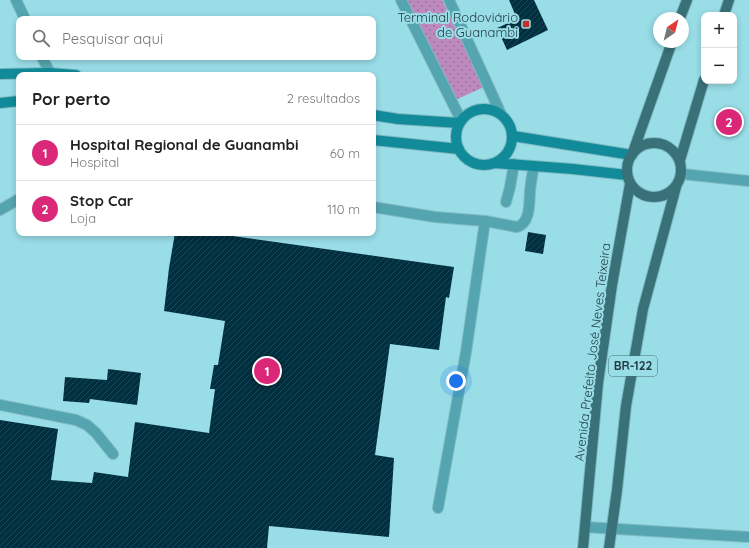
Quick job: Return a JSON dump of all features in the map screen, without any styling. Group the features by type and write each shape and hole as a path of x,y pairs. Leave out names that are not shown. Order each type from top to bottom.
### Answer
{"main road":[{"path":"682,12 687,0"},
{"path":"725,12 729,0"},
{"name":"BR-122","path":"628,180 626,167 628,159 632,153 670,48"},
{"path":"0,74 16,74"},
{"path":"680,160 703,84"},
{"path":"0,103 16,102"},
{"path":"484,108 501,114 506,118 512,130 513,136 511,147 502,159 495,163 487,165 470,161 459,149 456,140 456,131 460,122 467,114 484,108"},
{"path":"376,115 398,119 460,122"},
{"path":"513,136 632,153 641,146 649,143 656,143 667,147 677,155 680,160 682,174"},
{"path":"376,140 459,149"},
{"path":"495,163 573,169 628,180 635,191 651,198 658,198 666,195 676,187"},
{"name":"BR-122","path":"609,548 626,406 643,309 676,187 682,174"},
{"name":"Avenida Prefeito José Neves Teixeira","path":"583,548 598,383 628,180"}],"street":[{"path":"16,0 24,16"},
{"path":"401,0 460,122"},
{"path":"449,0 501,114"},
{"path":"44,60 50,72"},
{"path":"506,202 514,164"},
{"path":"376,207 435,217 485,221 503,220 518,227 524,223 528,213 534,166"},
{"path":"682,174 749,181"},
{"path":"0,210 16,201"},
{"path":"438,508 466,352 485,221"},
{"path":"0,405 76,420 86,425 96,433 113,454"},
{"path":"585,527 749,537"}],"shaded area":[{"path":"406,0 442,0 484,87 453,101"}],"building":[{"name":"Terminal Rodoviário de Guanambi","path":"509,0 534,0 548,30 507,50 497,28 517,19"},
{"path":"528,232 546,235 543,254 525,251"},
{"path":"174,236 232,236 454,267 449,298 446,297 439,350 390,344 375,455 394,458 389,537 269,526 267,548 0,548 0,420 58,429 51,480 92,483 94,472 128,477 135,422 209,433 215,389 210,389 214,365 218,365 225,321 164,311"},
{"path":"108,369 141,373 137,405 90,399 89,403 63,401 65,377 107,380"}],"place":[{"name":"Terminal Rodoviário de Guanambi","path":"526,24"},
{"name":"Stop Car","path":"729,122"},
{"name":"Hospital Regional de Guanambi","path":"267,371"}]}
